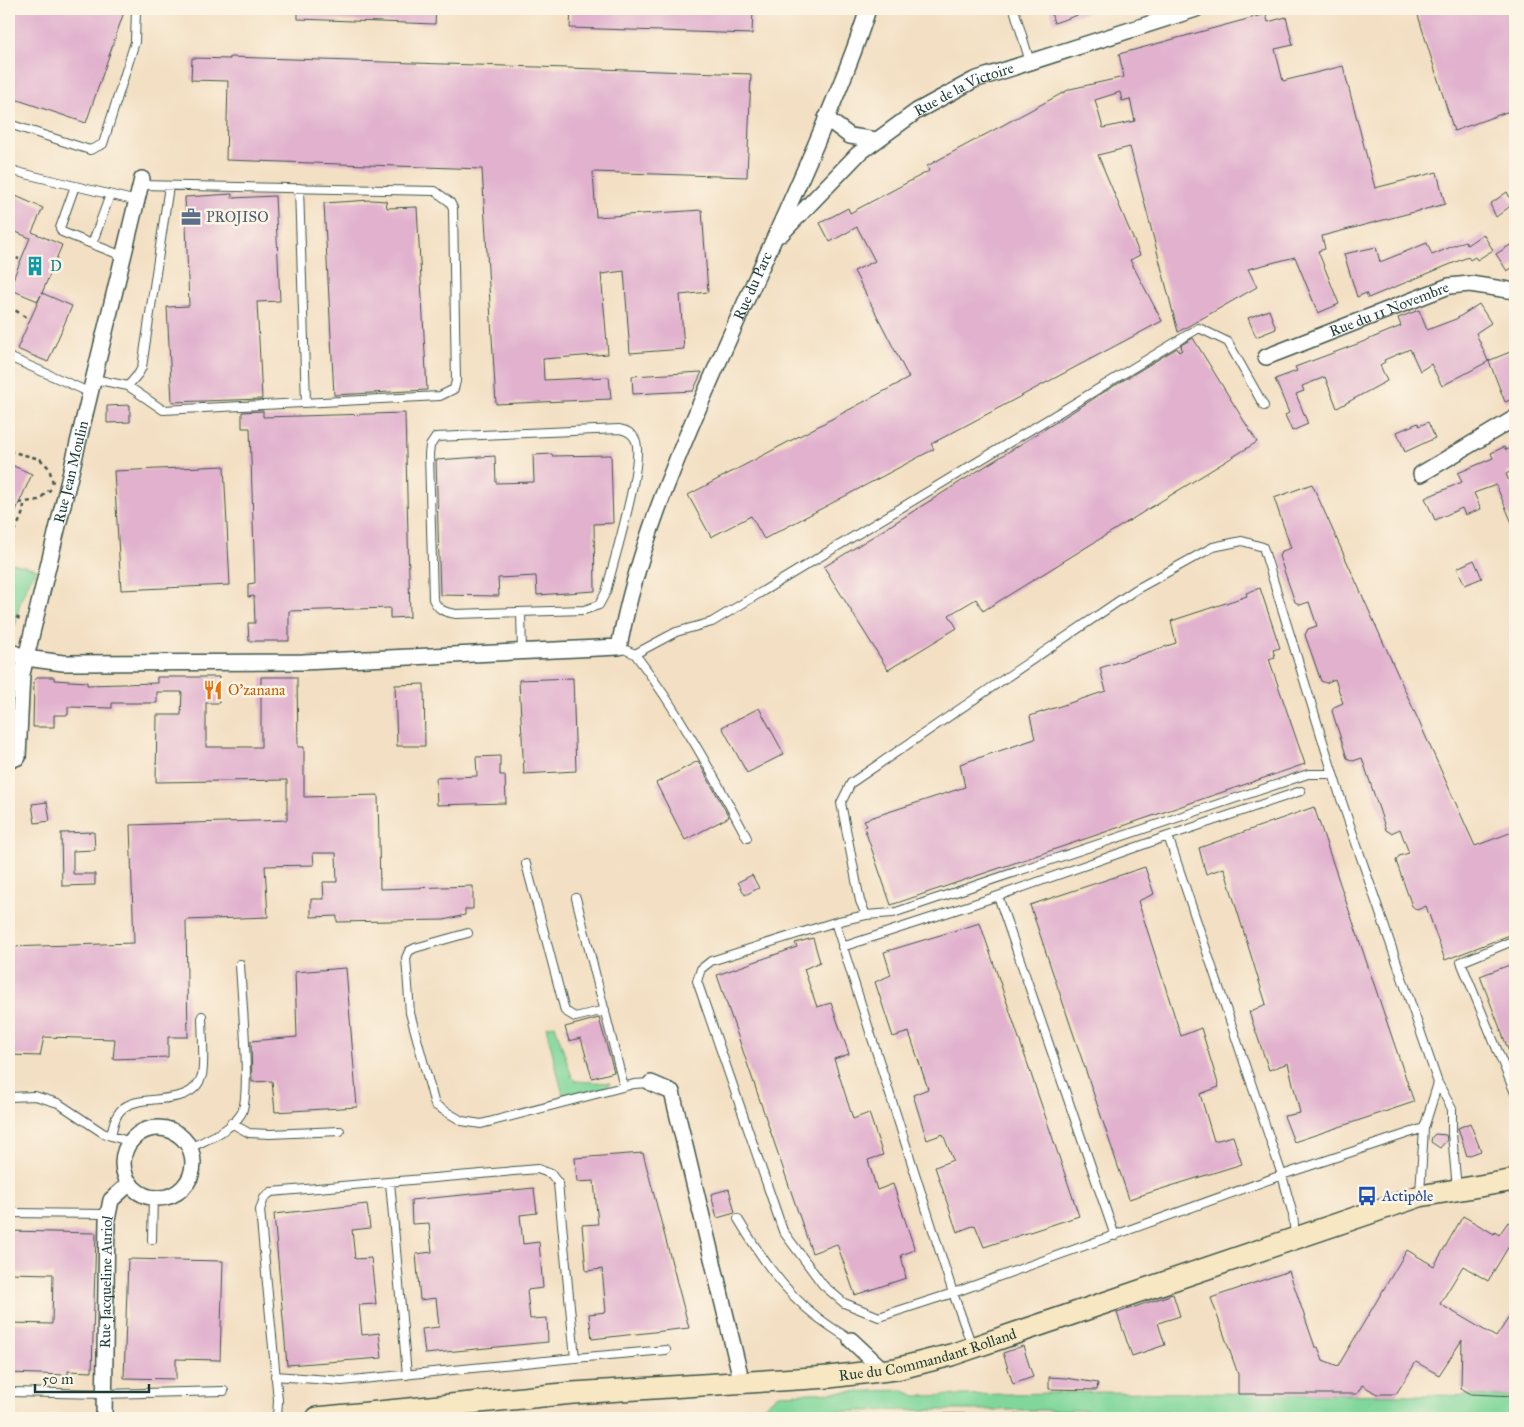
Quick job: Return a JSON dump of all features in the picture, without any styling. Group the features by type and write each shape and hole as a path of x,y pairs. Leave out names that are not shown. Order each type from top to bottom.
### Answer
{"street":[{"name":"Rue du Parc","path":"619,646 638,564 653,516 759,271 775,241 856,49 868,9"},
{"name":"Rue de la Victoire","path":"775,241 858,154 918,111 974,80 1196,9"},
{"path":"826,118 850,136 876,140"},
{"name":"Rue Jean Moulin","path":"9,761 18,757 22,674 141,182"},
{"name":"Rue du 11 Novembre","path":"1266,357 1449,286 1470,284 1515,291"},
{"path":"1421,474 1515,418"},
{"path":"9,651 26,658 63,663 293,662 619,646"},
{"path":"650,1083 672,1092 742,1383"},
{"path":"164,1128 180,1135 190,1148 193,1165 188,1181 174,1194 153,1197 139,1192 130,1183 124,1169 123,1160 130,1142 145,1130 164,1128"},
{"name":"Rue du Commandant Rolland","path":"316,1418 573,1393 742,1383 883,1370 972,1348 1420,1196 1515,1180"},
{"name":"Rue Jacqueline Auriol","path":"104,1418 108,1214 111,1200 130,1183"},
{"path":"851,1340 883,1370"}],"lane":[{"path":"9,124 90,150 103,144 135,42 136,9"},
{"path":"1014,9 1030,62"},
{"path":"9,170 137,201"},
{"path":"9,357 92,386 128,386 164,410 440,396 454,389 456,381 452,208 450,202 435,191 169,186 141,182"},
{"path":"75,186 60,228 62,232 124,256"},
{"path":"128,386 139,374 142,367 169,186"},
{"path":"298,188 306,402"},
{"path":"92,244 110,195"},
{"path":"635,654 676,632 712,622 1199,328 1228,342 1264,406"},
{"path":"619,429 630,433 636,440 638,454 634,478 603,599 599,605 591,609 521,612 456,614 443,612 436,606 433,599 430,446 436,437 442,436 619,429"},
{"path":"866,915 860,901 841,803 851,783 1135,590 1213,546 1242,541 1263,547 1333,774 1438,1083 1452,1108 1452,1134 1457,1189"},
{"path":"521,612 522,652"},
{"path":"619,646 635,654 668,698 703,756 748,838"},
{"path":"1333,774 1308,774 893,913 866,915 835,922 711,961 701,969 697,981 698,988 783,1231 823,1285 844,1303 879,1317 1116,1236 1282,1175 1424,1128"},
{"path":"842,947 998,896 1301,791"},
{"path":"1168,836 1282,1175 1293,1215 1296,1237"},
{"path":"526,864 565,1011 575,1017 605,1010"},
{"path":"998,896 1116,1236"},
{"path":"576,898 624,1087"},
{"path":"835,922 972,1348"},
{"path":"468,933 415,948 409,951 406,958 412,1022 435,1105 462,1121 481,1124 624,1087 650,1083"},
{"path":"1515,940 1461,962 1515,1093"},
{"path":"190,1148 224,1131 242,1113 246,1090 240,964"},
{"path":"111,1136 116,1118 122,1109 131,1104 179,1096 193,1089 202,1075 202,1016"},
{"path":"1420,1196 1424,1128 1438,1083"},
{"path":"9,1097 36,1096 58,1103 79,1119 111,1136 130,1142"},
{"path":"232,1123 249,1133 340,1131"},
{"path":"277,1418 276,1376 260,1210 264,1198 271,1192 538,1168 551,1174 558,1183 574,1358"},
{"path":"390,1182 407,1375"},
{"path":"152,1240 153,1197"},
{"path":"9,1213 108,1214"},
{"path":"738,1219 753,1245 797,1299 815,1316 851,1340"},
{"path":"276,1376 342,1381 666,1350"},
{"path":"9,1392 104,1394 224,1391"}],"path":[{"path":"9,256 19,259"},
{"path":"9,306 28,319"},
{"path":"9,388 9,404"},
{"path":"9,451 40,459 49,468 54,487 38,500 19,503"},
{"path":"9,537 15,530 24,510 24,503"}],"green space":[{"path":"9,562 37,569 23,595 16,624 9,629"},
{"path":"555,1025 572,1077 576,1081 610,1083 608,1086 569,1098 563,1095 546,1027"},
{"path":"902,1390 916,1396 1100,1392 1515,1396 1515,1418 1040,1410 850,1411 755,1414 778,1394"}],"building":[{"path":"9,9 125,9 86,123 9,97"},
{"path":"298,9 436,9 435,24 298,19"},
{"path":"571,9 753,9 752,34 570,28"},
{"path":"1050,9 1089,9 1090,11 1054,23"},
{"path":"1416,9 1515,9 1515,109 1454,131"},
{"path":"1266,14 1268,22 1286,17 1293,45 1275,49 1283,81 1343,66 1375,188 1437,172 1445,204 1322,236 1325,249 1318,251 1339,304 1318,313 1295,257 1248,269 1257,287 1178,332 1130,147 1098,155 1140,255 1130,260 1162,321 931,444 934,449 764,539 751,516 711,537 688,495 909,378 854,271 875,261 857,227 830,242 820,223 848,208 850,213 929,171 927,166 1070,89 1124,77 1119,54","holes":["1120,92 1122,101 1130,99 1135,121 1103,128 1095,100"]},
{"path":"230,57 751,74 747,177 593,172 596,217 702,210 708,292 680,295 684,349 630,353 624,271 601,274 608,354 543,359 544,380 609,377 611,399 496,404 482,169 226,160 228,81 191,80 192,58 230,59"},
{"path":"1507,192 1513,204 1496,217 1490,204"},
{"name":"D","path":"9,193 43,208 32,232 62,245 42,293 72,306 48,362 17,349 41,295 38,301 9,289 30,238 9,229"},
{"path":"232,194 232,198 275,196 280,301 257,302 262,399 172,402 167,307 189,306 185,197"},
{"path":"386,201 387,208 417,207 427,390 334,395 324,203"},
{"path":"1483,234 1493,250 1477,260 1475,257 1470,260 1468,257 1368,298 1366,293 1357,297 1344,254 1376,247 1380,262 1427,243 1432,255 1465,241 1467,245"},
{"path":"1515,242 1515,266 1507,271 1496,254"},
{"path":"1479,304 1491,323 1476,333 1488,361 1515,350 1515,398 1505,402 1489,361 1442,386 1431,364 1420,371 1410,349 1384,360 1385,362 1380,365 1387,381 1337,408 1325,377 1302,386 1304,391 1296,394 1308,424 1292,431 1285,415 1289,413 1275,379 1297,371 1295,367 1401,326 1398,318 1419,310 1427,330 1456,319"},
{"path":"1269,310 1276,329 1256,337 1248,318"},
{"path":"1193,338 1257,442 983,611 976,599 949,615 957,628 888,670 824,567 1109,389 1177,348 1179,352 1182,350 1181,345"},
{"path":"702,372 693,391 633,394 632,376"},
{"path":"130,405 130,422 107,423 107,406"},
{"path":"263,411 263,417 405,413 410,617 390,618 390,608 289,611 289,641 249,641 248,623 255,623 254,596 248,597 248,584 255,583 250,428 242,428 242,412"},
{"path":"1428,422 1435,438 1405,452 1397,432 1418,423 1419,426"},
{"path":"1515,446 1515,469 1506,474 1515,496 1515,530 1496,485 1474,493 1481,509 1465,515 1462,508 1435,520 1425,498 1462,482 1458,473 1493,458 1491,453 1504,447 1506,450"},
{"path":"552,454 552,456 611,455 613,523 594,524 595,591 537,595 536,576 498,578 499,596 440,595 436,460 495,456 496,483 534,482 533,455"},
{"path":"9,464 32,474 9,526"},
{"path":"224,466 230,585 121,590 114,471"},
{"path":"1312,484 1475,846 1515,831 1515,933 1445,960 1426,906 1417,910 1412,906 1396,861 1399,856 1409,853 1400,829 1391,833 1386,830 1362,758 1353,761 1347,758 1332,711 1334,707 1343,703 1335,679 1326,683 1321,681 1305,635 1308,629 1317,626 1309,602 1300,605 1295,602 1279,556 1282,551 1291,548 1274,498"},
{"path":"1474,560 1482,578 1465,585 1457,568"},
{"path":"1260,588 1280,648 1273,650 1275,657 1269,659 1305,764 891,905 864,827 867,826 864,820 965,787 960,764 1035,739 1030,716 1106,691 1100,668 1176,643 1171,621 1247,596 1246,593"},
{"path":"38,677 54,677 54,680 87,682 87,685 157,683 157,677 219,677 219,703 206,703 206,747 261,747 261,677 297,677 298,747 304,747 304,797 378,795 380,889 473,886 473,909 465,909 465,915 444,920 337,922 337,916 311,917 311,899 324,899 323,882 337,882 336,853 313,853 314,865 265,866 268,917 186,920 188,1037 168,1037 168,1057 113,1059 115,1039 44,1037 40,1056 9,1055 9,947 134,943 130,825 287,820 287,780 156,782 157,715 181,715 182,692 157,692 157,703 112,703 112,708 68,707 68,715 54,715 54,727 33,727 34,681"},
{"path":"573,678 576,771 524,774 519,680"},
{"path":"424,684 425,746 397,746 395,685"},
{"path":"759,708 784,754 747,773 722,727"},
{"path":"500,756 500,775 505,775 506,803 437,805 436,778 477,776 476,757"},
{"path":"698,761 729,817 685,840 656,783"},
{"path":"47,802 50,821 35,823 32,804"},
{"path":"1314,807 1414,1102 1294,1142 1284,1116 1300,1113 1288,1063 1269,1070 1249,1012 1266,1004 1224,868 1206,874 1199,848"},
{"path":"94,832 95,850 73,851 73,874 95,874 95,885 62,886 61,833"},
{"path":"1145,867 1154,894 1138,901 1181,1036 1201,1028 1219,1087 1200,1094 1214,1141 1233,1136 1242,1164 1129,1199 1030,905"},
{"path":"752,875 759,888 745,895 738,882"},
{"path":"980,923 1079,1216 984,1247 975,1225 957,1232 935,1167 953,1160 943,1134 927,1140 913,1095 928,1089 909,1032 893,1037 875,982 891,975 884,952"},
{"path":"813,938 820,962 804,969 817,1007 831,1003 849,1054 834,1059 853,1119 869,1113 883,1155 868,1160 877,1190 893,1184 915,1250 901,1255 906,1278 855,1295 837,1244 812,1253 717,975 797,947 795,943"},
{"path":"1515,963 1515,1065 1514,1065 1480,976"},
{"path":"346,968 357,1107 275,1112 272,1081 252,1082 251,1041 297,1037 295,972"},
{"path":"599,1018 614,1072 592,1078 581,1038 569,1041 565,1027"},
{"path":"1470,1123 1481,1151 1467,1156 1458,1128"},
{"path":"1435,1134 1446,1135 1447,1140 1440,1148 1431,1142"},
{"path":"643,1153 689,1328 592,1339 589,1314 606,1312 602,1269 586,1271 582,1225 598,1224 594,1181 577,1182 575,1158"},
{"path":"534,1188 537,1213 520,1215 523,1244 539,1242 543,1288 527,1290 530,1319 547,1318 548,1342 425,1354 422,1329 439,1327 436,1298 420,1300 416,1254 432,1252 429,1223 412,1224 411,1200"},
{"path":"729,1189 735,1213 717,1218 711,1194"},
{"path":"367,1204 370,1228 352,1230 355,1259 371,1258 376,1304 359,1305 362,1335 379,1333 382,1358 287,1365 274,1214"},
{"path":"1463,1216 1494,1234 1495,1232 1499,1235 1508,1222 1515,1227 1515,1236 1488,1281 1463,1266 1440,1304 1496,1337 1515,1308 1515,1396 1471,1394 1461,1388 1462,1340 1439,1375 1416,1362 1396,1394 1377,1394 1362,1385 1357,1394 1238,1394 1238,1374 1211,1298 1289,1271 1315,1347 1318,1347 1323,1360 1338,1366 1407,1250 1434,1266"},
{"path":"9,1231 96,1233 92,1372 68,1371 68,1375 9,1373 9,1323 52,1324 53,1274 9,1273"},
{"path":"128,1259 223,1261 220,1360 176,1359 176,1379 124,1378"},
{"path":"1173,1294 1180,1316 1158,1323 1165,1345 1132,1356 1117,1313"},
{"path":"1023,1346 1033,1377 1013,1384 1003,1353"},
{"path":"1049,1377 1098,1383 1097,1390 1049,1389"}],"railway":[{"path":"823,1418 955,1416 1112,1418"}],"place":[{"name":"PROJISO","path":"191,217"},
{"name":"D","path":"35,266"},
{"name":"O'zanana","path":"213,690"},
{"name":"Actipôle","path":"1367,1196"}]}
